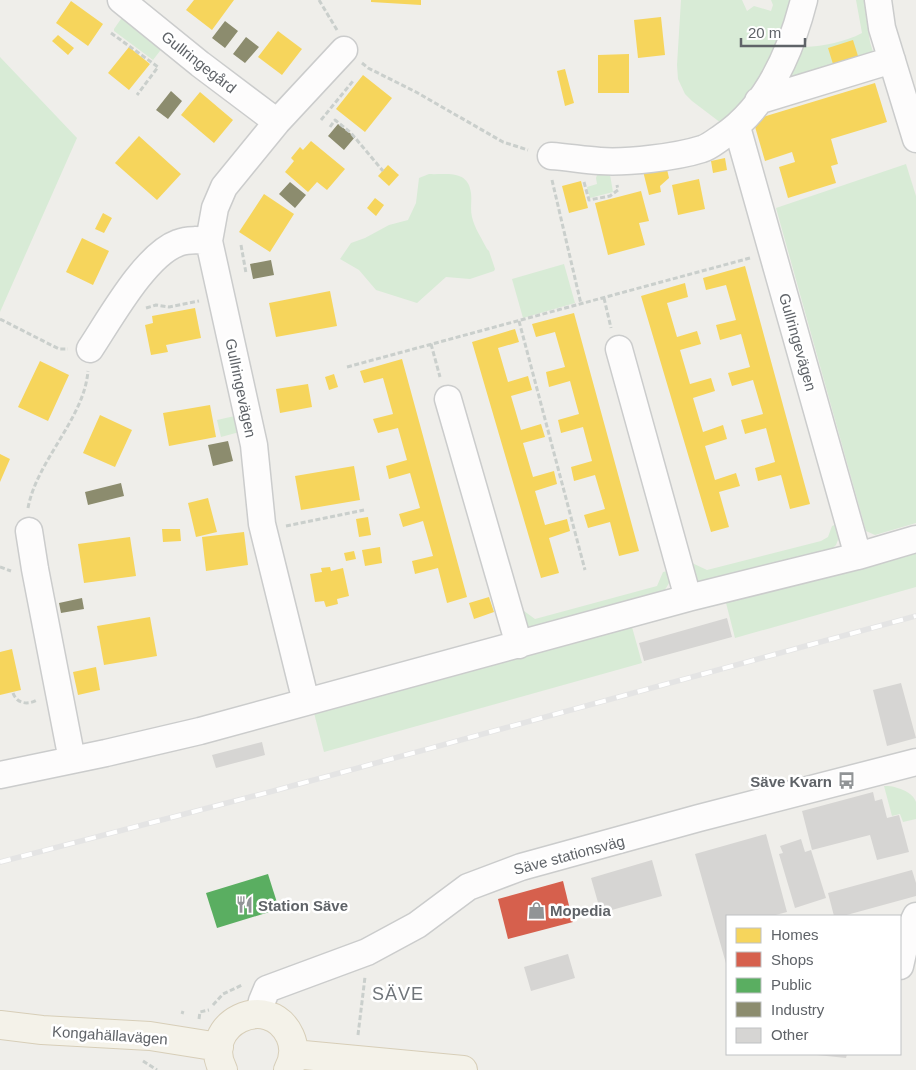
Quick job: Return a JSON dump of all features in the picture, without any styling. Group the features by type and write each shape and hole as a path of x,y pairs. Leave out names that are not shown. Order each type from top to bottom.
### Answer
{"main road":[{"name":"Kongahällavägen","path":"0,1024 42,1030 150,1036 221,1059 222,1035 235,1020 247,1015 260,1014"},
{"path":"260,1014 275,1019 287,1030 293,1046 291,1062 360,1062 463,1070"}],"street":[{"name":"Gullringegård","path":"121,0 200,64 277,122"},
{"path":"548,156 602,161 654,158 704,149 737,127 782,66 795,32 804,0"},
{"path":"878,0 882,28 916,139"},
{"path":"90,349 138,278 158,255 177,243 209,241 215,208 224,187 277,122 344,50"},
{"path":"758,101 892,60"},
{"name":"Gullringevägen","path":"737,127 858,556"},
{"name":"Gullringevägen","path":"209,241 254,445 264,531 306,702"},
{"path":"619,349 688,598"},
{"path":"448,399 519,645"},
{"path":"30,531 35,568 72,760"},
{"path":"0,775 200,731 688,598 858,556 916,539"},
{"name":"Säve stationsväg","path":"260,1014 262,1001 267,989 367,952 417,925 468,887 521,867 916,762"},
{"path":"901,961 906,936 916,916"}],"path":[{"path":"319,0 340,35 344,50 368,68 416,92 498,140 548,156 581,304"},
{"path":"111,33 158,67 137,95"},
{"path":"321,120 353,81"},
{"path":"330,127 335,120 351,133 383,171"},
{"path":"241,245 246,273"},
{"path":"346,367 772,252"},
{"path":"145,308 156,305 169,307 221,297"},
{"path":"604,298 614,340 619,349"},
{"path":"0,318 59,349 90,349 87,382 81,401 51,454 30,497 27,514 30,531"},
{"path":"519,321 585,570"},
{"path":"431,344 448,399"},
{"path":"264,531 364,510"},
{"path":"360,1062 358,1034 367,952"}],"green space":[{"path":"681,0 742,0 747,11 754,6 771,11 773,5 771,0 799,0 757,93 721,123 685,94 678,79 677,65"},
{"path":"856,0 864,0 870,42 874,55 777,81 812,19 805,47 834,43 862,33"},
{"path":"123,16 163,47 153,60 114,31"},
{"path":"0,57 77,138 0,312"},
{"path":"906,164 916,196 916,523 875,535 866,531 776,208"},
{"path":"609,169 613,192 590,198 587,187 597,184 598,172"},
{"path":"429,174 449,174 466,180 471,193 473,221 489,251 495,269 470,279 446,277 417,303 376,290 359,270 340,259 351,243 389,225 408,220 416,203 419,178"},
{"path":"564,264 575,303 523,318 512,279"},
{"path":"239,415 243,431 221,437 217,420"},
{"path":"837,524 841,532 833,548 701,583 687,574 686,565 692,563 707,570 821,541 828,537 832,526"},
{"path":"916,549 916,587 735,638 726,603"},
{"path":"668,571 671,580 663,593 528,631 514,611 524,611 535,619 657,586 663,572"},
{"path":"632,627 642,663 324,752 314,713"},
{"path":"884,786 907,792 914,798 916,802 916,819 903,822 900,814 892,816"}],"building: Homes":[{"path":"194,0 234,0 212,30 186,10"},
{"path":"371,0 421,0 421,5 371,2"},
{"path":"71,1 103,24 88,46 56,23"},
{"path":"661,17 665,55 638,58 634,20"},
{"path":"278,31 302,49 282,75 258,57"},
{"path":"58,35 74,48 68,55 52,41"},
{"path":"853,40 858,56 833,64 828,48"},
{"path":"129,47 150,64 129,90 108,73"},
{"path":"629,54 629,93 598,93 598,55"},
{"path":"565,69 574,103 565,106 557,71"},
{"path":"363,75 392,98 365,132 336,109"},
{"path":"875,83 887,122 831,139 838,164 831,166 836,183 788,198 779,167 795,162 792,152 765,161 753,120"},
{"path":"200,92 233,120 214,143 181,115"},
{"path":"139,136 181,174 157,200 115,163"},
{"path":"311,141 345,169 327,190 317,182 308,192 285,172 294,161 291,158 300,147 303,150"},
{"path":"725,158 727,170 713,173 711,161"},
{"path":"388,165 399,175 389,186 378,176"},
{"path":"666,165 669,178 660,186 661,192 649,195 643,171"},
{"path":"699,179 705,209 678,215 672,185"},
{"path":"581,181 588,208 569,213 562,186"},
{"path":"641,191 649,221 639,223 645,245 608,255 595,203"},
{"path":"264,194 294,214 270,252 239,232"},
{"path":"375,198 384,205 376,216 367,208"},
{"path":"103,213 112,218 104,233 95,229"},
{"path":"82,238 109,251 93,285 66,272"},
{"path":"745,266 810,504 790,509 781,475 758,481 755,468 775,462 766,428 745,434 741,420 763,414 753,380 732,386 728,373 750,367 741,334 720,340 716,325 736,320 726,285 706,290 703,278"},
{"path":"685,283 688,297 667,303 677,337 697,331 701,344 680,350 690,384 711,378 715,391 693,398 703,432 723,425 727,439 705,446 715,480 736,473 740,486 719,492 729,527 711,532 641,296"},
{"path":"330,291 337,326 276,337 269,303"},
{"path":"195,308 201,338 166,345 168,352 151,355 145,325 153,323 152,316"},
{"path":"574,313 639,551 619,556 610,522 588,528 584,515 605,509 595,475 574,481 571,467 592,461 583,427 561,433 558,420 579,414 570,381 549,387 546,372 565,367 555,332 536,337 532,324"},
{"path":"515,329 519,342 498,348 508,382 528,376 532,390 511,396 521,430 541,424 545,437 523,443 533,477 554,471 557,484 535,491 545,525 567,519 570,531 549,538 559,573 541,578 472,342"},
{"path":"402,359 467,597 447,603 438,568 415,574 412,561 433,556 423,521 403,527 399,514 420,508 410,473 389,479 386,466 407,460 398,428 378,433 373,419 393,414 383,378 364,383 360,371"},
{"path":"40,361 69,375 48,421 18,407"},
{"path":"334,374 338,387 329,390 325,377"},
{"path":"308,384 312,407 280,413 276,389"},
{"path":"210,405 216,437 169,446 163,413"},
{"path":"100,415 132,430 115,467 83,453"},
{"path":"0,454 10,459 0,482"},
{"path":"354,466 360,500 301,510 295,476"},
{"path":"208,498 217,532 196,537 188,503"},
{"path":"368,517 371,535 359,537 356,519"},
{"path":"162,529 180,529 181,541 163,542"},
{"path":"244,532 248,565 206,571 202,537"},
{"path":"130,537 136,576 84,583 78,544"},
{"path":"380,547 382,563 365,566 362,550"},
{"path":"354,551 356,559 346,561 344,553"},
{"path":"330,567 331,571 343,568 349,596 337,599 338,604 326,607 324,601 315,602 310,574 322,572 321,568"},
{"path":"489,597 494,612 474,619 469,603"},
{"path":"150,617 157,656 104,665 97,626"},
{"path":"12,649 21,690 0,695 0,652"},
{"path":"96,667 100,690 78,695 73,672"}],"building: Shops":[{"name":"Mopedia","path":"563,881 573,922 508,939 498,899"}],"building: Public":[{"path":"268,874 279,909 217,928 206,893"}],"building: Industry":[{"path":"225,21 238,31 225,48 212,38"},
{"path":"246,37 259,47 245,63 233,54"},
{"path":"171,91 182,101 168,119 156,110"},
{"path":"338,124 355,137 344,150 328,136"},
{"path":"290,182 306,195 295,208 279,194"},
{"path":"271,260 274,275 253,279 250,264"},
{"path":"228,441 233,461 213,466 208,445"},
{"path":"121,483 124,496 88,505 85,492"},
{"path":"82,598 84,609 61,613 59,603"}],"building: Other":[{"path":"727,618 732,637 644,661 639,643"},
{"path":"901,683 916,738 887,746 873,690"},
{"path":"262,742 265,755 216,768 212,755"},
{"path":"873,792 875,801 882,799 887,818 899,815 909,852 877,860 870,835 812,850 802,811"},
{"path":"766,834 787,912 776,915 726,915 726,963 695,854"},
{"path":"801,839 805,852 811,850 826,898 795,908 779,854 783,853 780,846"},
{"path":"652,860 662,896 601,913 591,878"},
{"path":"912,870 916,883 916,896 847,915 834,915 828,893"},
{"path":"568,954 575,978 531,991 524,967"},
{"path":"817,1055 847,1055 846,1058"}],"railway":[{"path":"0,862 277,790 916,616"}],"place":[{"name":"Säve Kvarn","path":"846,781"},
{"name":"Station Säve","path":"244,905"},
{"name":"Mopedia","path":"536,910"}],"district":[{"name":"SÄVE","path":"398,994"}]}
